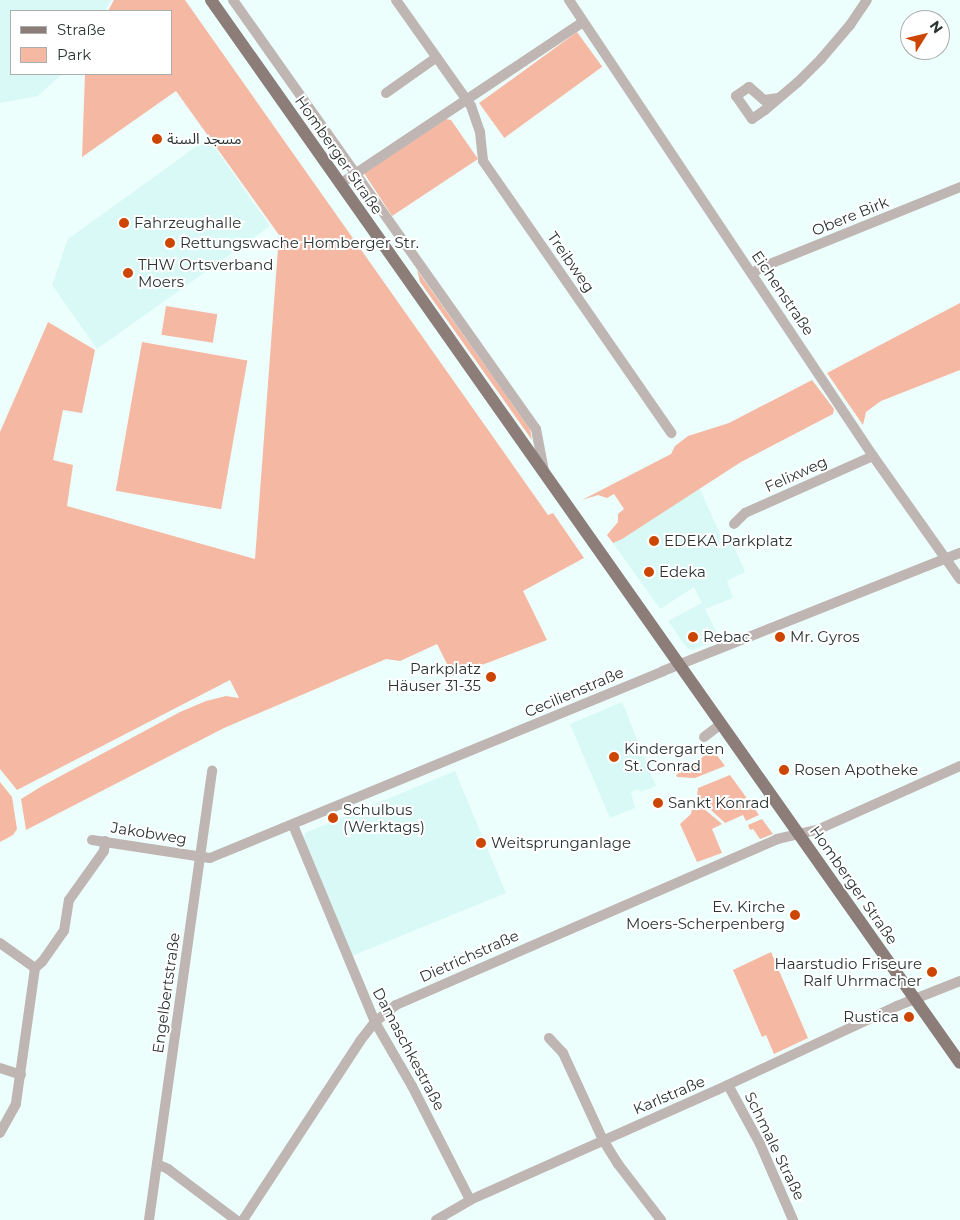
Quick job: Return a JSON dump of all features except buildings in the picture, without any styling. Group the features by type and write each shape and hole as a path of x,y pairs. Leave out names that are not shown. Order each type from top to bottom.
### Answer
{"main road":[{"name":"Homberger Straße","path":"211,0 960,1064"}],"street":[{"name":"Homberger Straße","path":"232,0 536,429 545,475"},
{"name":"Treibweg","path":"396,0 467,100 480,132 483,161 671,433"},
{"name":"Eichenstraße","path":"569,0 873,456 944,560 960,579"},
{"path":"778,98 821,59 850,25 867,0"},
{"path":"340,184 583,22"},
{"path":"386,93 437,57"},
{"name":"Obere Birk","path":"752,274 760,268 960,187"},
{"name":"Felixweg","path":"734,524 745,513 873,456"},
{"name":"Cecilienstraße","path":"201,857 210,858 293,825 679,665 960,553"},
{"path":"704,737 721,724"},
{"name":"Dietrichstraße","path":"243,1220 360,1042 375,1022 396,1005 777,839 817,830 960,766"},
{"name":"Engelbertstraße","path":"149,1220 212,770"},
{"name":"Damaschkestraße","path":"293,825 375,1022 412,1086 470,1200"},
{"name":"Jakobweg","path":"92,840 201,857"},
{"path":"0,1134 16,1104 35,968 42,962 64,931 69,900 104,851 105,841"},
{"path":"0,943 35,968"},
{"name":"Karlstraße","path":"436,1220 470,1200 960,980"},
{"path":"549,1038 563,1052 602,1140 661,1220"},
{"path":"0,1068 21,1075"},
{"name":"Schmale Straße","path":"728,1085 760,1144 793,1220"},
{"path":"158,1164 168,1169 236,1220"}],"shaded area":[{"path":"0,0 111,0 106,10 10,10 10,75 61,75 38,96 0,103"},
{"path":"208,138 270,226 97,349 52,285 68,239"},
{"path":"699,487 723,541 730,537 745,572 727,581 733,598 705,609 720,639 692,650 687,648 668,621 702,603 694,587 660,609 613,543"},
{"name":"Kindergarten St. Conrad","path":"622,702 656,786 640,792 639,789 631,792 635,808 610,818 570,724"},
{"path":"455,771 506,893 352,956 304,840 305,833"}],"green space":[{"path":"114,0 185,0 548,515 553,513 584,558 523,591 547,640 453,676 437,644 400,661 386,659 224,728 26,830 21,799 180,712 206,701 226,696 239,698 230,680 17,790 0,769 0,432 48,322 95,350 82,413 63,410 53,460 73,465 67,506 255,559 279,235 176,91 82,157 85,75 172,75 172,10 109,10"},
{"path":"577,32 602,67 504,138 479,103"},
{"path":"446,119 451,120 478,159 392,216 364,173"},
{"path":"417,270 530,429 532,440 420,282"},
{"path":"960,303 960,370 881,401 866,412 863,425 827,373"},
{"path":"166,306 217,314 213,343 161,335"},
{"path":"142,342 247,361 221,509 116,491"},
{"path":"812,380 834,409 833,414 741,462 622,539 613,543 607,535 618,522 618,514 624,509 614,494 607,498 598,495 582,500 671,454 675,446 688,436 729,423"},
{"path":"713,750 725,766 695,778 677,777 676,775"},
{"path":"730,775 759,815 746,821 743,815 725,823 697,797 698,788"},
{"path":"0,782 12,797 17,829 13,835 0,842"},
{"path":"697,803 722,824 712,829 722,853 697,862 680,824 691,814 692,808"},
{"path":"762,819 773,834 760,839 753,829 750,830 748,825"},
{"path":"771,952 808,1038 774,1054 766,1035 762,1037 733,970"}],"place":[{"name":"مسجد السنة","path":"157,139"},
{"name":"Fahrzeughalle","path":"124,223"},
{"name":"Rettungswache Homberger Str.","path":"170,243"},
{"name":"THW Ortsverband Moers","path":"128,273"},
{"name":"EDEKA Parkplatz","path":"654,541"},
{"name":"Edeka","path":"649,572"},
{"name":"Rebac","path":"693,637"},
{"name":"Mr. Gyros","path":"780,637"},
{"name":"Parkplatz Häuser 31-35","path":"491,677"},
{"name":"Kindergarten St. Conrad","path":"614,757"},
{"name":"Rosen Apotheke","path":"784,770"},
{"name":"Sankt Konrad","path":"658,803"},
{"name":"Schulbus (Werktags)","path":"333,818"},
{"name":"Weitsprunganlage","path":"481,843"},
{"name":"Ev. Kirche Moers-Scherpenberg","path":"795,915"},
{"name":"Haarstudio Friseure Ralf Uhrmacher","path":"932,972"},
{"name":"Rustica","path":"909,1017"}]}
